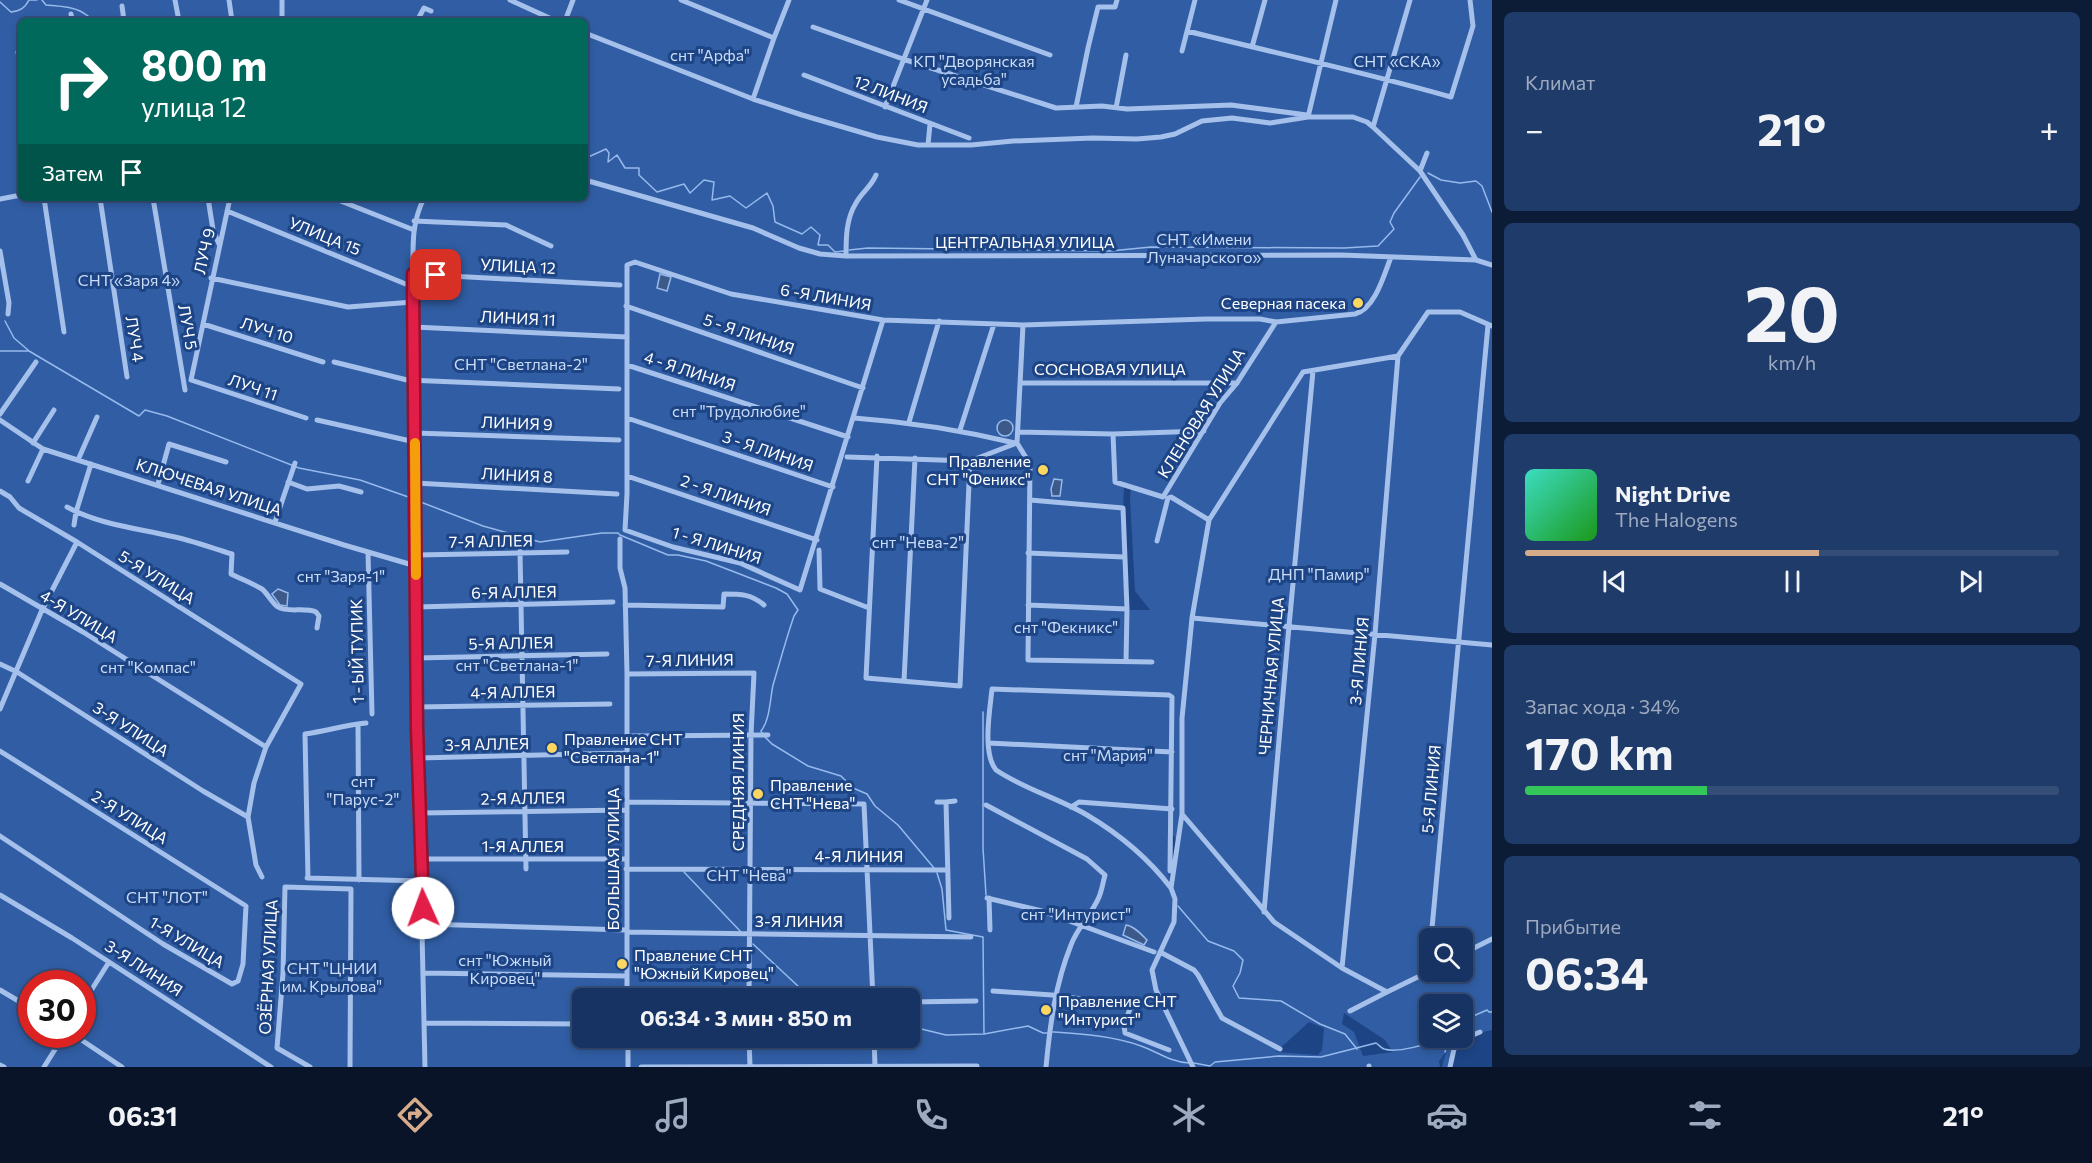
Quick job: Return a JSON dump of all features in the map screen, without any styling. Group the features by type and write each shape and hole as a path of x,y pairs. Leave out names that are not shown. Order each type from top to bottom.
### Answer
{"street":[{"path":"176,0 179,18"},
{"path":"229,0 232,18"},
{"path":"282,0 282,18"},
{"path":"510,0 549,18"},
{"path":"566,18 573,0"},
{"path":"681,0 774,38"},
{"path":"753,99 789,0"},
{"path":"900,0 1050,55"},
{"path":"885,107 927,0"},
{"path":"1076,107 1098,7 1115,7 1117,0"},
{"path":"1182,51 1195,0"},
{"path":"1252,47 1265,0"},
{"path":"1308,116 1336,0"},
{"path":"1373,127 1410,0"},
{"path":"1187,31 1388,79 1451,97 1473,26 1470,0"},
{"path":"122,6 124,18"},
{"path":"419,18 424,8 431,11"},
{"path":"813,27 903,59 1056,108 1127,109 1231,105 1308,116 1353,117 1367,122 1420,171 1463,235 1476,260"},
{"path":"588,34 753,99 877,137 928,145 971,145 1093,138 1137,140 1175,134 1202,121 1232,118 1270,123 1308,116"},
{"path":"1116,108 1126,55"},
{"name":"12 ЛИНИЯ","path":"804,75 969,138"},
{"path":"928,145 930,124"},
{"path":"1420,171 1427,153"},
{"path":"846,256 847,225 856,202 873,184 876,175"},
{"name":"ЦЕНТРАЛЬНАЯ УЛИЦА","path":"588,181 753,228 799,248 820,254 846,256 1345,255 1476,260 1492,265"},
{"path":"0,199 18,196"},
{"path":"44,201 64,333"},
{"name":"ЛУЧ 4","path":"100,201 128,377"},
{"name":"ЛУЧ 5","path":"154,201 185,390"},
{"path":"208,201 213,230 219,244"},
{"name":"ЛУЧ 9","path":"191,380 229,201"},
{"path":"341,201 414,230"},
{"path":"423,201 414,221 413,302 416,658 425,1067"},
{"name":"УЛИЦА 15","path":"227,211 413,287"},
{"path":"414,221 506,225 551,246"},
{"path":"0,251 9,303 8,315"},
{"name":"6 -Я ЛИНИЯ","path":"626,306 627,265 635,262 731,294 884,320 1023,325 1206,319 1260,319 1276,322 1362,312 1370,305 1391,257"},
{"name":"УЛИЦА 12","path":"413,274 620,285"},
{"path":"212,278 348,307 413,302"},
{"path":"626,306 627,476"},
{"name":"5 - Я ЛИНИЯ","path":"626,306 863,388"},
{"path":"1171,887 1182,814 1182,718 1192,618 1209,520 1303,372 1398,356 1428,312 1460,312 1490,326"},
{"path":"869,608 820,589 816,540 844,457 884,320"},
{"path":"909,422 939,321"},
{"name":"КЛЕНОВАЯ УЛИЦА","path":"1113,434 1115,482 1163,497 1220,403 1237,383 1276,322"},
{"name":"ЛУЧ 10","path":"202,324 323,362"},
{"path":"960,430 994,324"},
{"path":"1023,325 1017,443 1030,464 1028,660 1152,662"},
{"name":"5-Я ЛИНИЯ","path":"1432,928 1490,326"},
{"name":"ЛИНИЯ 11","path":"414,327 627,336"},
{"name":"3-Я ЛИНИЯ","path":"1342,968 1375,634 1398,356"},
{"path":"0,414 36,362"},
{"path":"333,362 415,380 619,389"},
{"name":"4 - Я ЛИНИЯ","path":"627,365 848,437"},
{"name":"ЧЕРНИЧНАЯ УЛИЦА","path":"1264,912 1313,371"},
{"name":"ЛУЧ 11","path":"191,380 306,418"},
{"name":"СОСНОВАЯ УЛИЦА","path":"1020,383 1237,383"},
{"path":"33,443 54,410"},
{"path":"78,460 97,417"},
{"name":"3 - Я ЛИНИЯ","path":"627,418 833,487"},
{"path":"854,418 909,422 960,430 1017,443"},
{"name":"КЛЮЧЕВАЯ УЛИЦА","path":"0,420 43,449 416,566"},
{"path":"317,420 415,442"},
{"path":"1018,432 1113,434 1204,431"},
{"name":"ЛИНИЯ 9","path":"415,433 619,440"},
{"path":"844,457 878,456 970,461 1017,443"},
{"path":"159,484 169,444 226,462"},
{"path":"28,481 43,449"},
{"path":"878,456 866,678 960,686 970,461"},
{"path":"904,681 915,458"},
{"path":"74,525 91,464"},
{"path":"275,522 294,466"},
{"name":"1 - Я ЛИНИЯ","path":"627,476 625,530 673,547 740,563 800,590 817,549"},
{"name":"2 - Я ЛИНИЯ","path":"627,476 816,540"},
{"path":"288,482 307,489 339,486 361,492"},
{"name":"ЛИНИЯ 8","path":"414,483 617,494"},
{"name":"5-Я УЛИЦА","path":"0,491 15,501 19,508 77,542 301,684 266,747"},
{"path":"1157,541 1168,498 1171,497 1209,520"},
{"path":"1030,500 1123,508 1127,609 1126,661"},
{"path":"67,507 121,526 172,536 232,554 231,574 264,591 276,607 309,609 316,612 319,616 317,628"},
{"name":"БОЛЬШАЯ УЛИЦА","path":"620,539 620,568 625,588 627,674 627,988"},
{"path":"0,709 42,610 77,542"},
{"name":"1 - ЫЙ ТУПИК","path":"368,552 372,714"},
{"path":"520,552 526,869"},
{"name":"7-Я АЛЛЕЯ","path":"416,555 567,552"},
{"path":"1028,553 1124,557"},
{"name":"4-Я УЛИЦА","path":"0,584 83,632 266,747"},
{"path":"625,605 723,607 724,594 757,598 764,605"},
{"name":"6-Я АЛЛЕЯ","path":"416,607 613,602"},
{"path":"1028,605 1127,609"},
{"path":"1192,618 1492,645"},
{"name":"5-Я АЛЛЕЯ","path":"416,658 607,654"},
{"name":"3-Я УЛИЦА","path":"0,664 17,671 203,791 248,816"},
{"name":"7-Я ЛИНИЯ","path":"627,674 754,673"},
{"name":"СРЕДНЯЯ ЛИНИЯ","path":"749,988 751,735 754,673"},
{"path":"1171,887 1155,868 1129,844 1087,815 996,770 991,764 989,743 992,688 1169,695 1173,700 1171,887 1175,899 1174,922 1157,952 1152,970 1156,990 1193,1067"},
{"name":"4-Я АЛЛЕЯ","path":"417,707 610,704"},
{"path":"366,723 305,734 306,878 422,881"},
{"path":"358,724 359,880"},
{"path":"627,738 633,736 765,735"},
{"path":"989,743 1172,752"},
{"path":"262,877 256,865 248,816 254,783 266,747"},
{"name":"2-Я УЛИЦА","path":"0,751 246,906"},
{"name":"3-Я АЛЛЕЯ","path":"418,758 627,753"},
{"path":"937,802 955,801"},
{"path":"628,802 864,804 872,988"},
{"path":"946,802 949,918"},
{"path":"1071,807 1079,802 1172,809"},
{"path":"986,805 1087,859 1105,875 1098,899 1071,944 1055,995 1046,1067"},
{"name":"2-Я АЛЛЕЯ","path":"420,813 627,810"},
{"path":"1182,814 1274,922 1342,968 1387,992"},
{"name":"1-Я УЛИЦА","path":"0,836 163,944 232,984 238,981 243,964 246,906"},
{"name":"1-Я АЛЛЕЯ","path":"421,859 626,859"},
{"name":"4-Я ЛИНИЯ","path":"626,869 948,870"},
{"name":"ОЗЁРНАЯ УЛИЦА","path":"310,1067 277,1048 283,973 285,887 351,889 350,1067"},
{"name":"3-Я ЛИНИЯ","path":"0,895 110,962 271,1067"},
{"path":"990,930 988,898 1042,911 1157,952 1194,970 1222,1018 1280,1049"},
{"name":"3-Я ЛИНИЯ","path":"423,924 750,934 970,937"},
{"path":"1473,948 1492,939"},
{"path":"96,984 110,962"},
{"path":"423,973 627,976"},
{"path":"1350,1011 1419,976"},
{"path":"0,990 18,1001"},
{"path":"993,991 1055,995 1131,1006 1124,1025 1125,1033 1169,1050"},
{"path":"920,1002 976,1001"},
{"path":"424,1023 572,1024"},
{"path":"1450,1067 1454,1049 1468,1037 1480,1032"},
{"path":"44,1067 56,1048"},
{"path":"94,1048 122,1067"},
{"path":"628,1048 628,1067"},
{"path":"750,1048 750,1066"},
{"path":"874,1048 875,1066"},
{"path":"640,1067 977,1066"}],"green space":[{"path":"0,0 1492,0 1492,1030 1473,1036 1473,994 1419,994 1419,1048 1456,1048 1450,1067 1442,1067 1446,1052 1439,1061 1440,1067 0,1067","holes":["1124,485 1131,487 1135,591 1150,610 1128,610","1171,831 1178,844 1169,885","1344,1013 1385,1040 1393,1052 1363,1056 1354,1032 1342,1024","1309,1022 1324,1028 1322,1050 1318,1055 1276,1052"]}],"shaded area":[{"path":"660,274 671,277 667,291 657,288"},
{"path":"1005,420 1011,422 1013,428 1011,434 1005,436 999,434 997,428 999,422"},
{"path":"1054,479 1062,480 1060,496 1052,496 1051,489"},
{"path":"278,589 288,593 287,606 280,605 272,594"},
{"path":"1126,925 1135,929 1147,940 1144,945 1123,935"}],"waterway":[{"path":"0,2 11,12 22,9 29,0 37,0"},
{"path":"42,0 46,5 76,9 91,18"},
{"path":"588,157 606,149 609,153 608,162 617,155 625,168 639,168 639,175 657,192 684,184 690,193 704,180 714,182 712,200 730,196 746,208 767,193 773,206 775,222 802,234 811,227 820,235 818,245 828,245 835,252 844,251"},
{"path":"1428,173 1441,180 1460,183 1476,181 1482,186 1492,212"},
{"path":"849,250 868,248 1110,251 1151,247 1344,248 1378,246 1394,229 1390,222 1394,213 1420,177"},
{"path":"5,321 14,338 28,350"},
{"path":"0,351 29,351 139,416 145,410 167,416 299,468 360,480 414,499"},
{"path":"418,501 483,526 540,542 602,533 618,533 668,555 706,561 787,594 798,610 794,616 773,685 768,715 762,733"},
{"path":"983,712 983,848 986,895"},
{"path":"765,737 772,744 808,766 841,776 853,788 867,794 875,806 898,825 934,868"},
{"path":"684,872 741,932"},
{"path":"937,873 942,889 946,930 983,937 984,1034"},
{"path":"1178,906 1208,941 1234,951 1243,960 1240,973 1233,986 1239,998 1281,1001 1320,1024 1345,1034 1357,1049"},
{"path":"753,944 802,988"},
{"path":"1473,1016 1487,1010 1492,1012"},
{"path":"920,1029 946,1035 984,1034 1028,1026 1043,1033 1049,1033"},
{"path":"1053,1032 1120,1040 1176,1061 1189,1063"},
{"path":"1194,1063 1210,1066 1215,1062 1279,1056 1321,1057 1376,1043 1390,1050 1419,1046"},
{"path":"1445,1052 1446,1048"}],"slow traffic":[{"path":"415,443 416,575"}],"place":[{"name":"Северная пасека","path":"1358,303"},
{"name":"Правление СНТ \"Феникс\"","path":"1043,470"},
{"name":"Правление СНТ \"Светлана-1\"","path":"552,748"},
{"name":"Правление СНТ \"Нева\"","path":"758,794"},
{"name":"Правление СНТ \"Южный Кировец\"","path":"622,964"},
{"name":"Правление СНТ \"Интурист\"","path":"1046,1010"}],"route":[{"path":"423,908 417,728 413,274 436,275"}],"park label":[{"name":"снт \"Арфа\"","path":"710,55"},
{"name":"СНТ «СКА»","path":"1397,61"},
{"name":"КП \"Дворянская усадьба\"","path":"974,70"},
{"name":"СНТ «Имени Луначарского»","path":"1204,248"},
{"name":"СНТ «Заря 4»","path":"129,280"},
{"name":"СНТ \"Светлана-2\"","path":"521,364"},
{"name":"снт \"Трудолюбие\"","path":"739,411"},
{"name":"снт \"Нева-2\"","path":"918,542"},
{"name":"ДНП \"Памир\"","path":"1319,574"},
{"name":"снт \"Заря-1\"","path":"341,576"},
{"name":"снт \"Фекникс\"","path":"1066,627"},
{"name":"снт \"Светлана-1\"","path":"517,665"},
{"name":"снт \"Компас\"","path":"148,667"},
{"name":"снт \"Мария\"","path":"1108,755"},
{"name":"снт \"Парус-2\"","path":"363,790"},
{"name":"СНТ \"Нева\"","path":"749,875"},
{"name":"СНТ \"ЛОТ\"","path":"167,897"},
{"name":"снт \"Интурист\"","path":"1076,914"},
{"name":"снт \"Южный Кировец\"","path":"505,969"},
{"name":"СНТ \"ЦНИИ им. Крылова\"","path":"332,977"}]}
